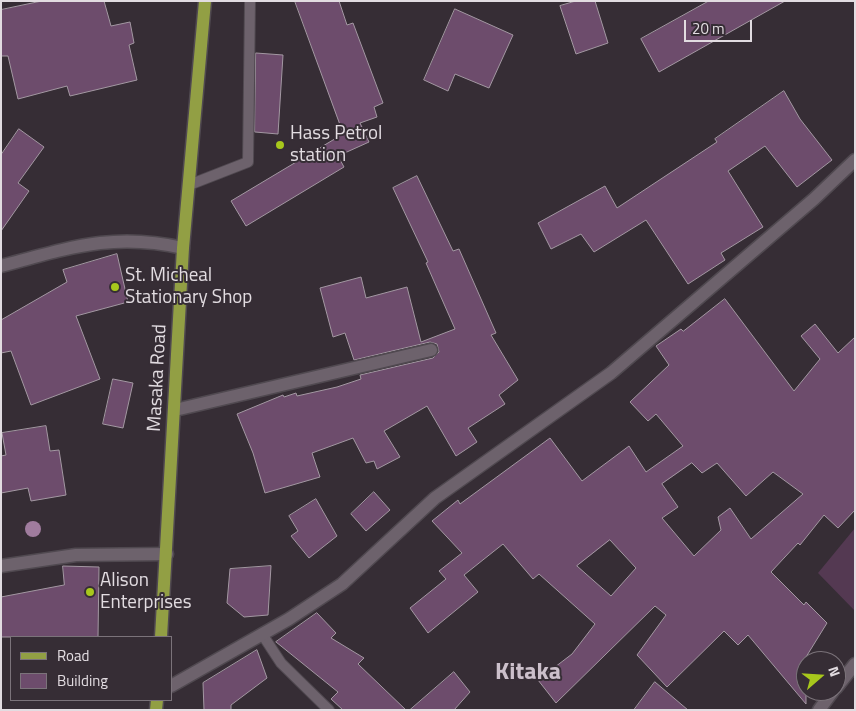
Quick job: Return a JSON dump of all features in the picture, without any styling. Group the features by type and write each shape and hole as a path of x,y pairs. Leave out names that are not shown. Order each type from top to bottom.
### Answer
{"main road":[{"name":"Masaka Road","path":"161,636 183,248 204,1"}],"street":[{"path":"172,685 262,634 342,584 435,498 611,373 814,198 855,160"},
{"path":"1,266 83,244 117,240 156,242 183,248"},
{"path":"175,410 431,350"},
{"path":"1,566 76,555 167,554"},
{"path":"846,675 855,664"}],"lane":[{"path":"189,185 248,162 250,1"},
{"path":"262,634 282,663 328,710"}],"shaded area":[{"path":"855,528 855,611 818,573"}],"building":[{"path":"42,1 104,1 111,26 130,22 134,43 129,45 137,80 70,96 67,86 18,99 8,56 1,56 1,10"},
{"path":"295,1 339,1 347,25 353,23 383,103 374,107 377,117 360,123 369,142 338,156 344,167 246,226 231,201 343,134"},
{"path":"576,1 595,1 608,43 576,54 560,6"},
{"path":"709,1 785,1 659,72 641,39"},
{"path":"455,9 513,35 489,88 455,74 448,91 424,80"},
{"path":"256,53 283,55 278,134 255,132"},
{"path":"784,91 800,119 832,160 797,187 765,146 728,171 763,227 721,253 725,260 688,284 646,220 594,252 581,234 551,249 538,223 605,186 617,208 717,142 715,139"},
{"path":"19,129 44,147 18,183 29,191 1,231 1,155"},
{"path":"417,176 453,251 459,249 496,333 491,335 518,380 499,395 505,404 468,428 477,442 456,456 427,406 384,431 400,457 377,469 374,461 366,463 353,438 312,453 320,477 265,493 253,453 237,414 283,395 284,397 296,393 297,396 337,387 361,379 360,375 433,358 439,352 437,344 430,342 354,360 345,333 333,337 320,288 361,277 366,298 407,287 421,342 455,329 426,263 428,262 393,188"},
{"path":"117,254 128,302 76,316 100,379 31,405 11,351 1,353 1,320 67,282 63,270"},
{"path":"725,299 794,391 820,359 801,336 815,324 838,353 855,337 855,510 838,528 824,515 800,545 798,543 771,572 804,605 806,602 827,623 810,651 796,651 796,692 748,635 738,645 724,631 667,687 637,655 666,615 655,606 556,703 538,680 572,654 595,624 539,574 533,579 503,544 464,575 478,592 428,633 410,608 446,579 439,571 462,553 432,521 458,500 460,504 550,438 582,481 629,446 646,472 683,446 656,414 648,421 630,402 669,365 656,346 681,329 683,331","holes":["692,463 702,473 717,463 746,496 773,472 803,494 751,539 730,508 718,517 721,530 694,556 662,518 678,507 662,484","610,540 636,568 611,596 577,566"]},
{"path":"113,379 133,383 123,428 103,424"},
{"path":"46,426 50,451 59,450 66,495 31,501 28,488 1,493 1,456 6,455 2,433"},
{"path":"374,492 390,510 366,531 351,514"},
{"path":"316,499 337,536 309,558 291,536 298,531 289,516"},
{"path":"63,566 99,567 98,636 1,637 1,597 64,585"},
{"path":"271,566 268,615 244,617 227,603 230,569"},
{"path":"317,613 336,633 331,638 364,658 358,664 406,710 343,710 331,699 338,692 276,642"},
{"path":"257,650 267,678 231,705 231,710 204,710 203,683"},
{"path":"454,672 470,692 454,710 410,710"},
{"path":"655,682 688,710 634,710"}],"place":[{"name":"Hass Petrol station","path":"280,145"},
{"name":"St. Micheal Stationary Shop","path":"115,287"},
{"name":"Alison Enterprises","path":"90,592"}],"district":[{"name":"Kitaka","path":"528,673"}]}
